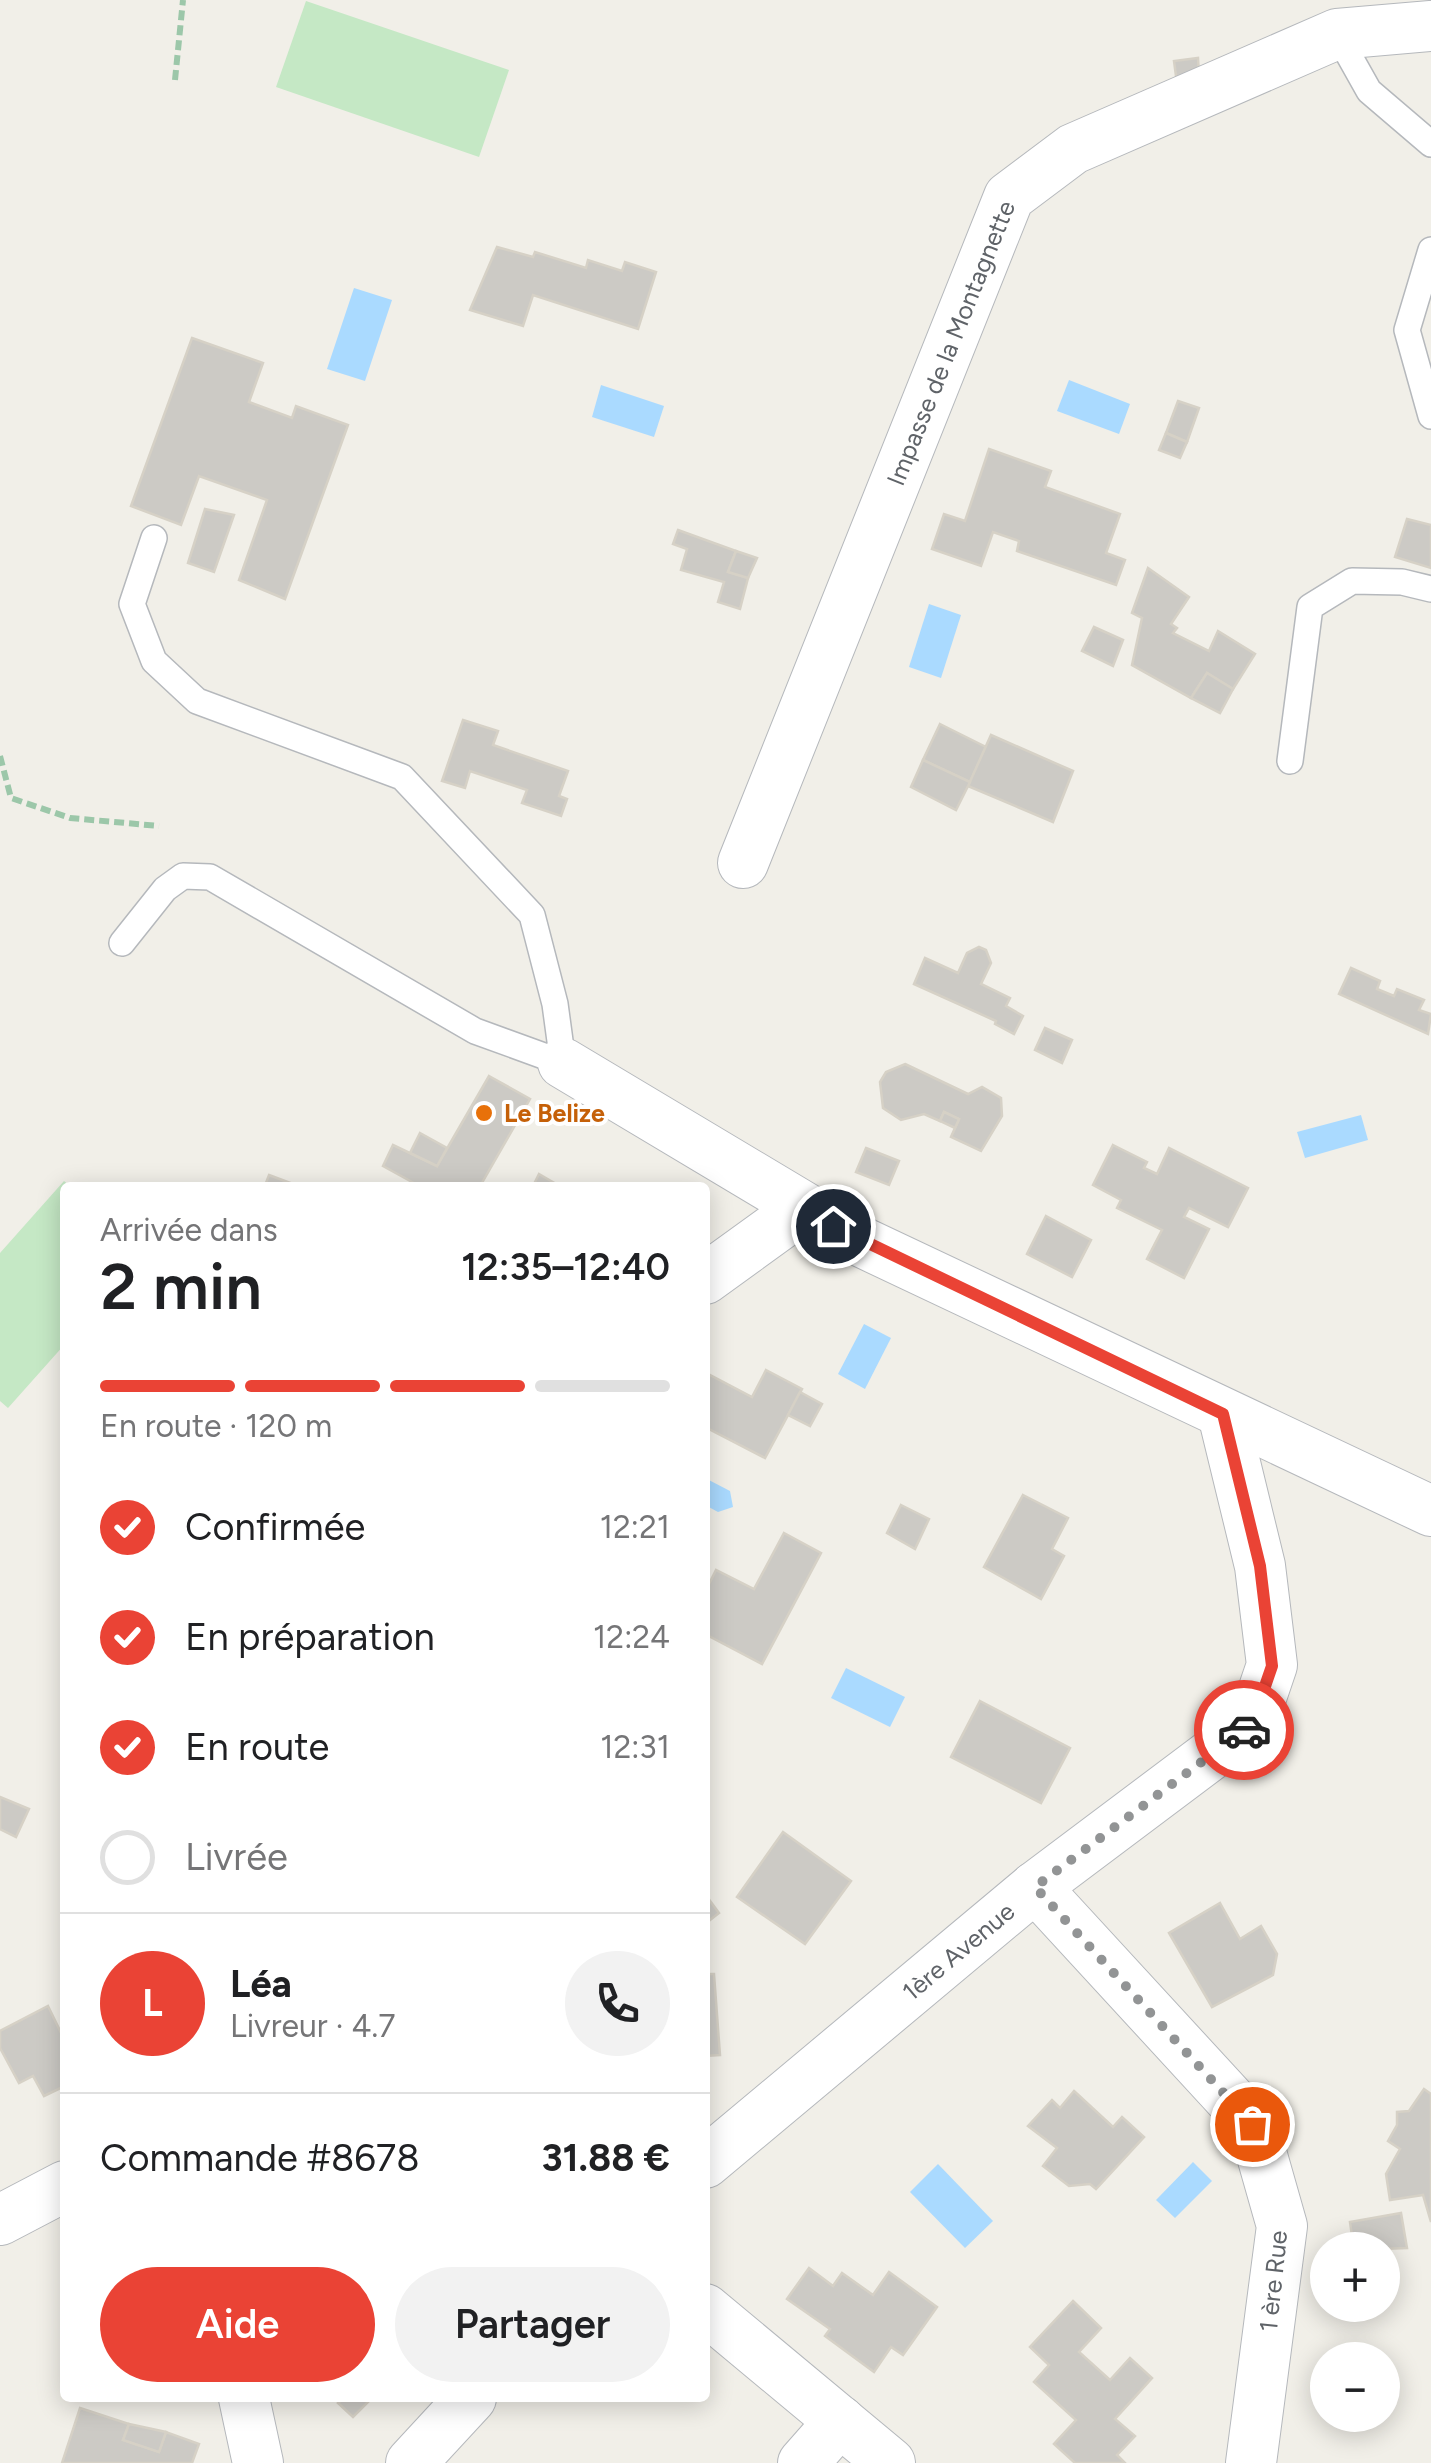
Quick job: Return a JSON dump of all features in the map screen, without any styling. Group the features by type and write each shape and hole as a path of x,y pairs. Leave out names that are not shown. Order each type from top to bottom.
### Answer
{"street":[{"name":"Impasse de la Montagnette","path":"743,863 1009,197 1072,149 1337,34 1431,26"},
{"path":"563,1063 864,1243 1431,1512"},
{"path":"710,1276 803,1208"},
{"name":"1ère Avenue","path":"710,2159 1035,1887 1252,1724 1272,1666 1260,1566 1223,1414"},
{"name":"1 ère Rue","path":"1035,1887 1252,2124 1282,2226 1251,2463"},
{"path":"0,2220 60,2189"},
{"path":"710,2313 890,2463"},
{"path":"245,2402 258,2463"},
{"path":"411,2463 467,2402"},
{"path":"803,2463 840,2421"}],"lane":[{"path":"1337,34 1369,92 1431,144"},
{"path":"1431,250 1407,330 1431,416"},
{"path":"122,943 165,889 183,876 210,878 475,1031 563,1063 555,1004 532,915 430,805 402,778 197,701 154,661 132,604 154,538"},
{"path":"1290,760 1310,606 1352,582 1402,582 1431,588"}],"path":[{"path":"175,80 183,0"},
{"path":"0,756 11,798 70,818 158,826"}],"green space":[{"path":"306,1 509,70 479,157 276,87"},
{"path":"60,1186 60,1350 8,1408 0,1401 0,1253"}],"water":[{"path":"354,288 392,300 365,381 327,369"},
{"path":"1069,380 1130,404 1119,434 1057,411"},
{"path":"601,385 664,406 654,437 592,417"},
{"path":"929,604 961,615 941,678 909,667"},
{"path":"1361,1115 1368,1140 1305,1158 1297,1132"},
{"path":"864,1324 891,1338 865,1389 838,1374"},
{"path":"710,1481 730,1491 733,1507 718,1512 710,1508"},
{"path":"846,1668 905,1697 890,1727 831,1698"},
{"path":"1193,2162 1212,2181 1175,2218 1156,2200"},
{"path":"938,2164 993,2221 965,2248 910,2192"}],"building":[{"path":"1198,58 1199,74 1176,76 1174,61"},
{"path":"497,247 533,257 535,252 586,268 588,260 622,271 625,262 656,272 638,329 533,295 523,326 470,310"},
{"path":"192,338 263,363 249,402 292,418 296,406 348,425 285,599 239,580 267,500 199,476 181,525 131,506"},
{"path":"1178,401 1199,408 1187,442 1166,433"},
{"path":"1166,433 1187,442 1180,458 1159,450"},
{"path":"989,449 1051,471 1045,487 1120,514 1106,553 1125,560 1116,585 1017,551 1019,541 993,532 981,566 932,549 944,514 965,521"},
{"path":"205,509 234,515 214,572 188,563"},
{"path":"1407,519 1431,525 1431,568 1395,557"},
{"path":"678,530 736,551 728,572 748,578 740,609 718,602 724,582 681,570 687,549 673,544"},
{"path":"736,551 757,558 748,578 728,572"},
{"path":"1148,568 1189,597 1171,624 1177,628 1173,633 1209,651 1218,631 1255,654 1233,689 1207,673 1191,698 1132,665 1142,618 1132,613"},
{"path":"1094,627 1123,640 1113,666 1082,651"},
{"path":"1207,673 1233,689 1220,713 1191,698"},
{"path":"463,720 498,731 493,745 568,771 559,796 567,799 561,816 522,803 527,790 470,771 465,788 442,781"},
{"path":"940,724 986,747 970,782 923,760"},
{"path":"991,735 1073,771 1053,822 968,786"},
{"path":"923,760 970,782 956,810 911,787"},
{"path":"979,947 986,950 991,963 981,984 1010,998 1006,1006 1023,1016 1014,1034 995,1024 996,1021 914,984 925,958 958,973 967,953"},
{"path":"1351,968 1380,981 1377,989 1394,996 1397,989 1424,1000 1419,1010 1431,1014 1428,1034 1339,994"},
{"path":"1045,1028 1072,1040 1062,1063 1035,1050"},
{"path":"905,1064 968,1094 982,1087 1001,1098 1002,1116 981,1151 951,1137 959,1119 944,1112 940,1121 924,1114 901,1120 883,1108 880,1082 886,1072"},
{"path":"489,1076 530,1099 482,1182 412,1182 383,1166 393,1145 437,1166"},
{"path":"944,1112 959,1119 955,1128 940,1121"},
{"path":"420,1133 447,1148 437,1166 410,1153"},
{"path":"1113,1145 1147,1162 1144,1168 1157,1174 1169,1148 1248,1188 1228,1227 1189,1208 1184,1217 1209,1229 1184,1278 1147,1259 1162,1230 1117,1208 1121,1200 1093,1185"},
{"path":"866,1148 899,1161 889,1185 856,1172"},
{"path":"539,1174 553,1182 535,1182"},
{"path":"269,1175 288,1182 266,1182"},
{"path":"1046,1216 1091,1240 1072,1277 1027,1254"},
{"path":"766,1370 802,1389 765,1458 710,1430 710,1375 752,1397"},
{"path":"800,1392 822,1404 810,1426 788,1415"},
{"path":"1023,1495 1068,1518 1052,1549 1064,1556 1041,1599 984,1567"},
{"path":"901,1505 929,1519 915,1549 887,1533"},
{"path":"784,1533 821,1553 762,1664 710,1637 710,1582 716,1570 754,1589"},
{"path":"980,1701 1070,1748 1041,1803 951,1757"},
{"path":"0,1797 29,1809 16,1837 0,1829"},
{"path":"783,1832 851,1881 805,1944 737,1897"},
{"path":"710,1901 719,1913 710,1920"},
{"path":"1220,1903 1240,1939 1261,1926 1277,1954 1273,1975 1212,2007 1169,1933"},
{"path":"710,1974 714,1974 720,2055 710,2056"},
{"path":"48,2006 60,2031 60,2088 44,2096 33,2076 19,2083 0,2048 0,2031"},
{"path":"1424,2089 1431,2094 1431,2222 1423,2195 1390,2200 1386,2174 1400,2149 1388,2141 1397,2125 1397,2112 1409,2111"},
{"path":"1074,2091 1113,2127 1122,2117 1144,2137 1096,2189 1090,2184 1069,2186 1043,2166 1057,2148 1028,2126 1052,2100 1060,2108"},
{"path":"1401,2213 1407,2248 1400,2248 1400,2232 1351,2232 1350,2222"},
{"path":"809,2268 833,2286 842,2273 873,2295 889,2272 937,2307 903,2355 891,2347 874,2372 825,2336 830,2329 787,2299"},
{"path":"1073,2301 1101,2328 1079,2352 1110,2380 1130,2358 1152,2378 1115,2419 1135,2436 1117,2455 1125,2463 1075,2463 1054,2444 1076,2420 1034,2382 1049,2365 1030,2347"},
{"path":"339,2402 368,2402 353,2417"},
{"path":"80,2408 129,2424 123,2440 159,2452 166,2432 199,2444 192,2463 62,2463"},
{"path":"129,2424 166,2432 159,2452 123,2440"}],"way so far":[{"path":"1244,1730 1035,1887 1252,2124"}],"place":[{"name":"Le Belize","path":"484,1113"}],"route":[{"path":"833,1226 1223,1414 1260,1566 1272,1666 1252,1724 1244,1730"}]}
